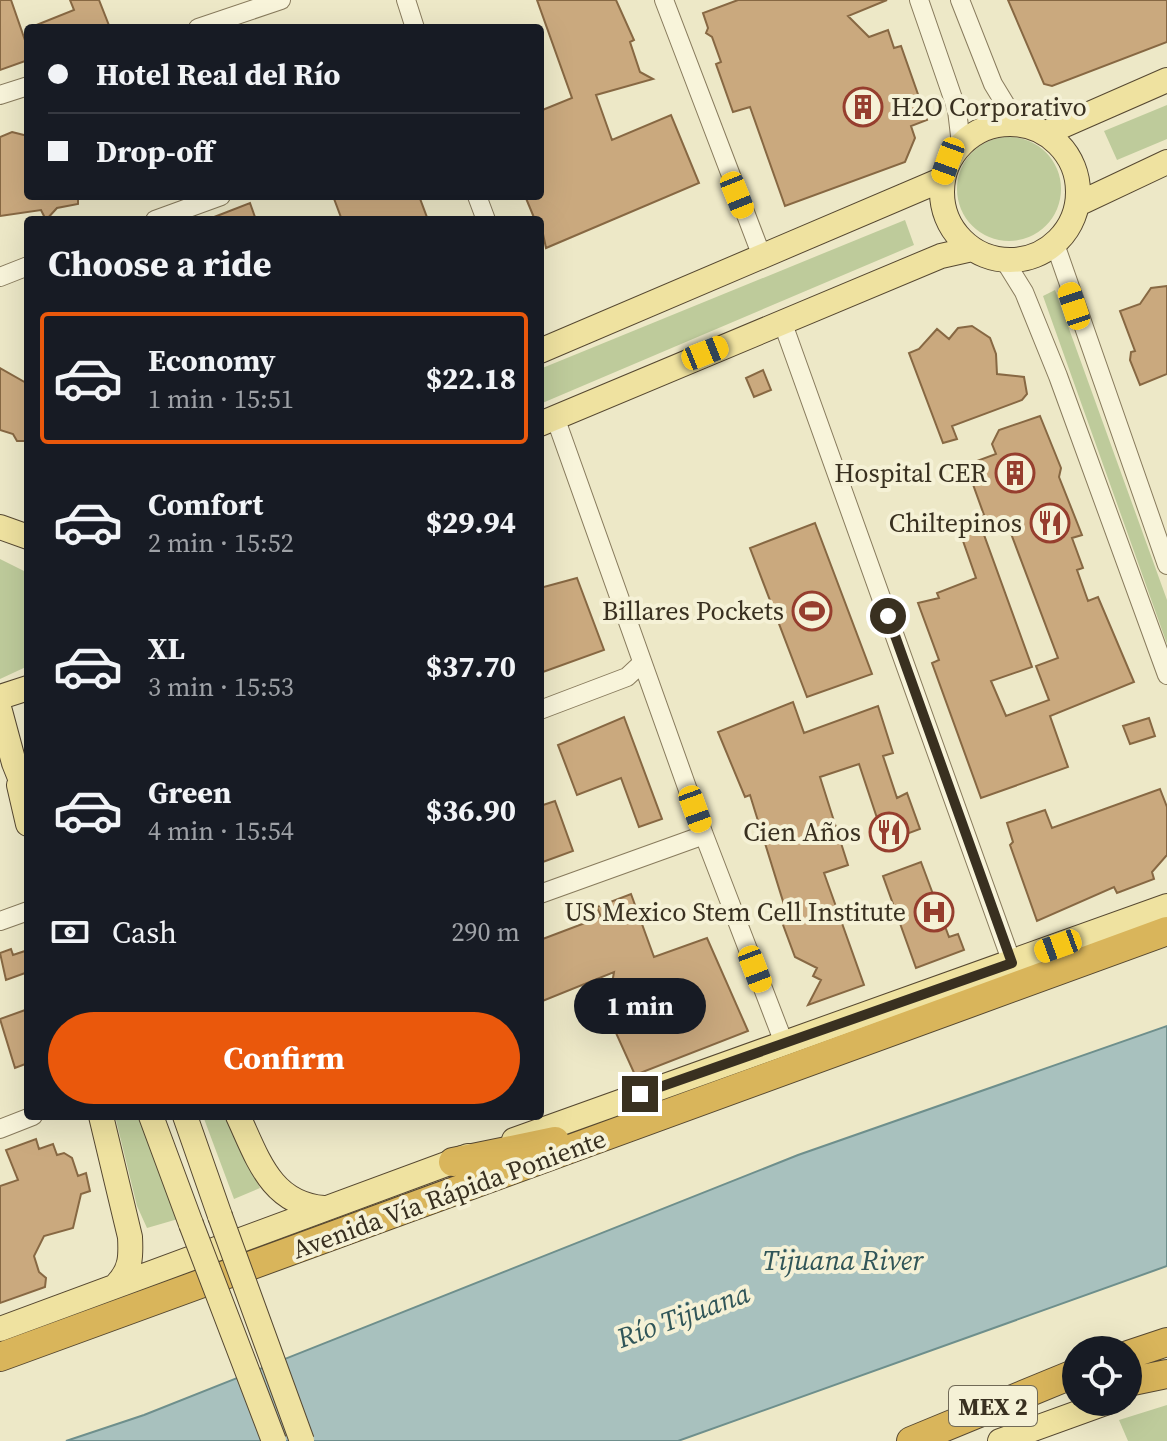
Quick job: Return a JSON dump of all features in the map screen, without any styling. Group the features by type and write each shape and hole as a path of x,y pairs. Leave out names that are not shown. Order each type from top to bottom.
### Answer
{"highway":[{"name":"Avenida Vía Rápida Poniente","path":"0,1357 1167,931"},
{"path":"453,1162 646,1122"},
{"path":"1142,1350 1167,1342"},
{"path":"1142,1379 1167,1374"},
{"name":"MEX 2","path":"911,1441 1062,1379"},
{"path":"992,1407 1062,1394"}],"main road":[{"path":"1046,133 1167,80"},
{"path":"998,125 1018,125 1046,133 1074,165 1078,204 1065,233 1055,244 1040,254 1006,263 972,249 949,218 941,180 948,161 961,144 978,132 998,125"},
{"path":"1078,204 1167,162"},
{"path":"544,349 761,254 941,180"},
{"path":"547,420 941,256 972,249"},
{"path":"0,527 24,536"},
{"path":"0,697 24,690"},
{"path":"0,711 24,806"},
{"path":"15,767 24,788"},
{"name":"Avenida Vía Rápida Poniente","path":"0,1329 118,1283 1167,906"},
{"path":"102,1120 130,1237 131,1256 127,1273 118,1283"},
{"path":"152,1120 274,1441"},
{"path":"186,1120 302,1441"},
{"path":"240,1120 261,1165 279,1192 308,1207 327,1209"},
{"path":"1142,1390 1167,1381"},
{"path":"1000,1441 1069,1416"}],"street":[{"path":"210,24 281,0"},
{"path":"406,0 414,24"},
{"path":"664,0 761,254"},
{"path":"919,0 957,110 961,144"},
{"path":"960,0 993,84 1018,125"},
{"path":"0,95 24,87"},
{"path":"166,216 210,200"},
{"path":"1055,244 1167,565"},
{"path":"1006,263 1024,292 1058,376 1167,675"},
{"path":"0,277 24,268"},
{"path":"782,321 1012,963"},
{"path":"547,420 645,670 784,1043"},
{"path":"544,708 645,670"},
{"path":"544,893 704,835"},
{"path":"0,921 24,912"},
{"path":"0,1129 24,1120"}],"green space":[{"path":"1167,105 1167,139 1117,160 1104,131"},
{"path":"1009,137 1029,141 1046,152 1057,169 1061,189 1057,209 1046,226 1029,237 1009,241 989,237 972,226 961,209 957,189 961,169 972,152 989,141"},
{"path":"905,220 914,245 544,402 544,367"},
{"path":"1055,290 1167,600 1167,644 1043,296"},
{"path":"0,559 24,571 24,668 0,679"},
{"path":"116,1120 141,1120 178,1219 147,1228 137,1206"},
{"path":"204,1120 227,1120 260,1188 234,1199"},
{"path":"1167,1405 1167,1441 1128,1441 1119,1420 1142,1416 1142,1413"}],"water":[{"name":"Tijuana River","path":"1167,1026 1167,1266 678,1441 66,1441 144,1415 798,1155"}],"building":[{"path":"0,0 11,0 24,37 24,61 0,70"},
{"path":"70,0 99,0 108,24 39,24 74,10"},
{"path":"537,0 616,0 634,40 630,42 640,72 653,79 596,95 612,140 671,115 699,183 546,248 544,216 533,216 527,200 544,200 544,109 572,98"},
{"path":"738,0 887,0 848,16 869,37 888,30 894,48 901,46 927,120 911,126 915,138 905,162 785,206 750,107 733,112 716,64 721,62 712,37 706,33 708,28 703,13"},
{"path":"1008,0 1167,0 1167,42 1052,86 1044,84"},
{"path":"12,132 24,135 24,200 78,200 78,204 57,208 50,216 44,216 41,210 0,216 0,137"},
{"path":"334,200 420,200 426,216 340,216"},
{"path":"250,203 255,216 217,216"},
{"path":"1167,286 1167,374 1140,385 1130,360 1131,352 1135,351 1120,311 1140,304 1151,288"},
{"path":"972,326 990,338 996,354 997,374 1024,377 1027,394 1022,400 952,426 957,439 943,443 909,353 919,349 937,329 949,339 958,328"},
{"path":"0,368 24,382 24,441 17,441 13,434 0,430"},
{"path":"763,370 771,390 754,397 746,378"},
{"path":"1040,416 1061,468 1059,477 1082,535 1072,538 1083,568 1077,570 1088,601 1098,597 1134,682 1050,716 1068,767 981,798 932,663 939,660 918,603 939,598 937,593 976,578 957,524 984,515 966,465 996,454 992,444 999,430","holes":["1007,523 1058,658 1036,666 1049,700 1006,716 991,681 1032,667 983,532"]},
{"name":"Billares Pockets","path":"815,523 872,674 807,697 750,548"},
{"path":"577,578 604,650 544,672 544,587"},
{"path":"793,702 804,733 878,706 893,753 883,756 897,798 907,793 920,829 885,842 859,764 820,777 848,865 824,873 864,985 808,1005 821,980 813,976 817,968 795,957 779,914 786,911 750,795 745,797 718,732"},
{"path":"624,717 662,819 639,827 621,778 577,795 558,745"},
{"path":"1149,718 1155,736 1130,744 1123,726"},
{"path":"1160,789 1167,807 1167,855 1152,872 1154,879 1117,893 1114,887 1037,921 1010,845 1013,842 1007,823 1045,810 1052,828"},
{"path":"555,801 573,851 544,862 544,805"},
{"path":"921,862 949,937 958,934 964,950 916,968 883,876"},
{"path":"631,894 654,957 707,938 748,1031 635,1075 607,1013 614,972 544,1000 544,938 601,917 597,907"},
{"path":"11,949 13,955 24,951 24,973 6,980 0,953"},
{"path":"24,1010 24,1065 15,1068 0,1019"},
{"path":"36,1139 39,1149 53,1144 57,1155 64,1153 72,1158 78,1176 86,1173 90,1191 81,1194 73,1228 44,1236 34,1256 39,1272 46,1278 45,1287 0,1303 0,1186 18,1180 6,1150"}],"place":[{"name":"H2O Corporativo","path":"863,107"},
{"name":"Hospital CER","path":"1015,473"},
{"name":"Chiltepinos","path":"1050,523"},
{"name":"Billares Pockets","path":"812,611"},
{"name":"Cien Años","path":"889,832"},
{"name":"US Mexico Stem Cell Institute","path":"934,912"}],"route":[{"path":"640,1094 1012,963 888,616"}],"water label":[{"name":"Río Tijuana","path":"683,1315"}]}
